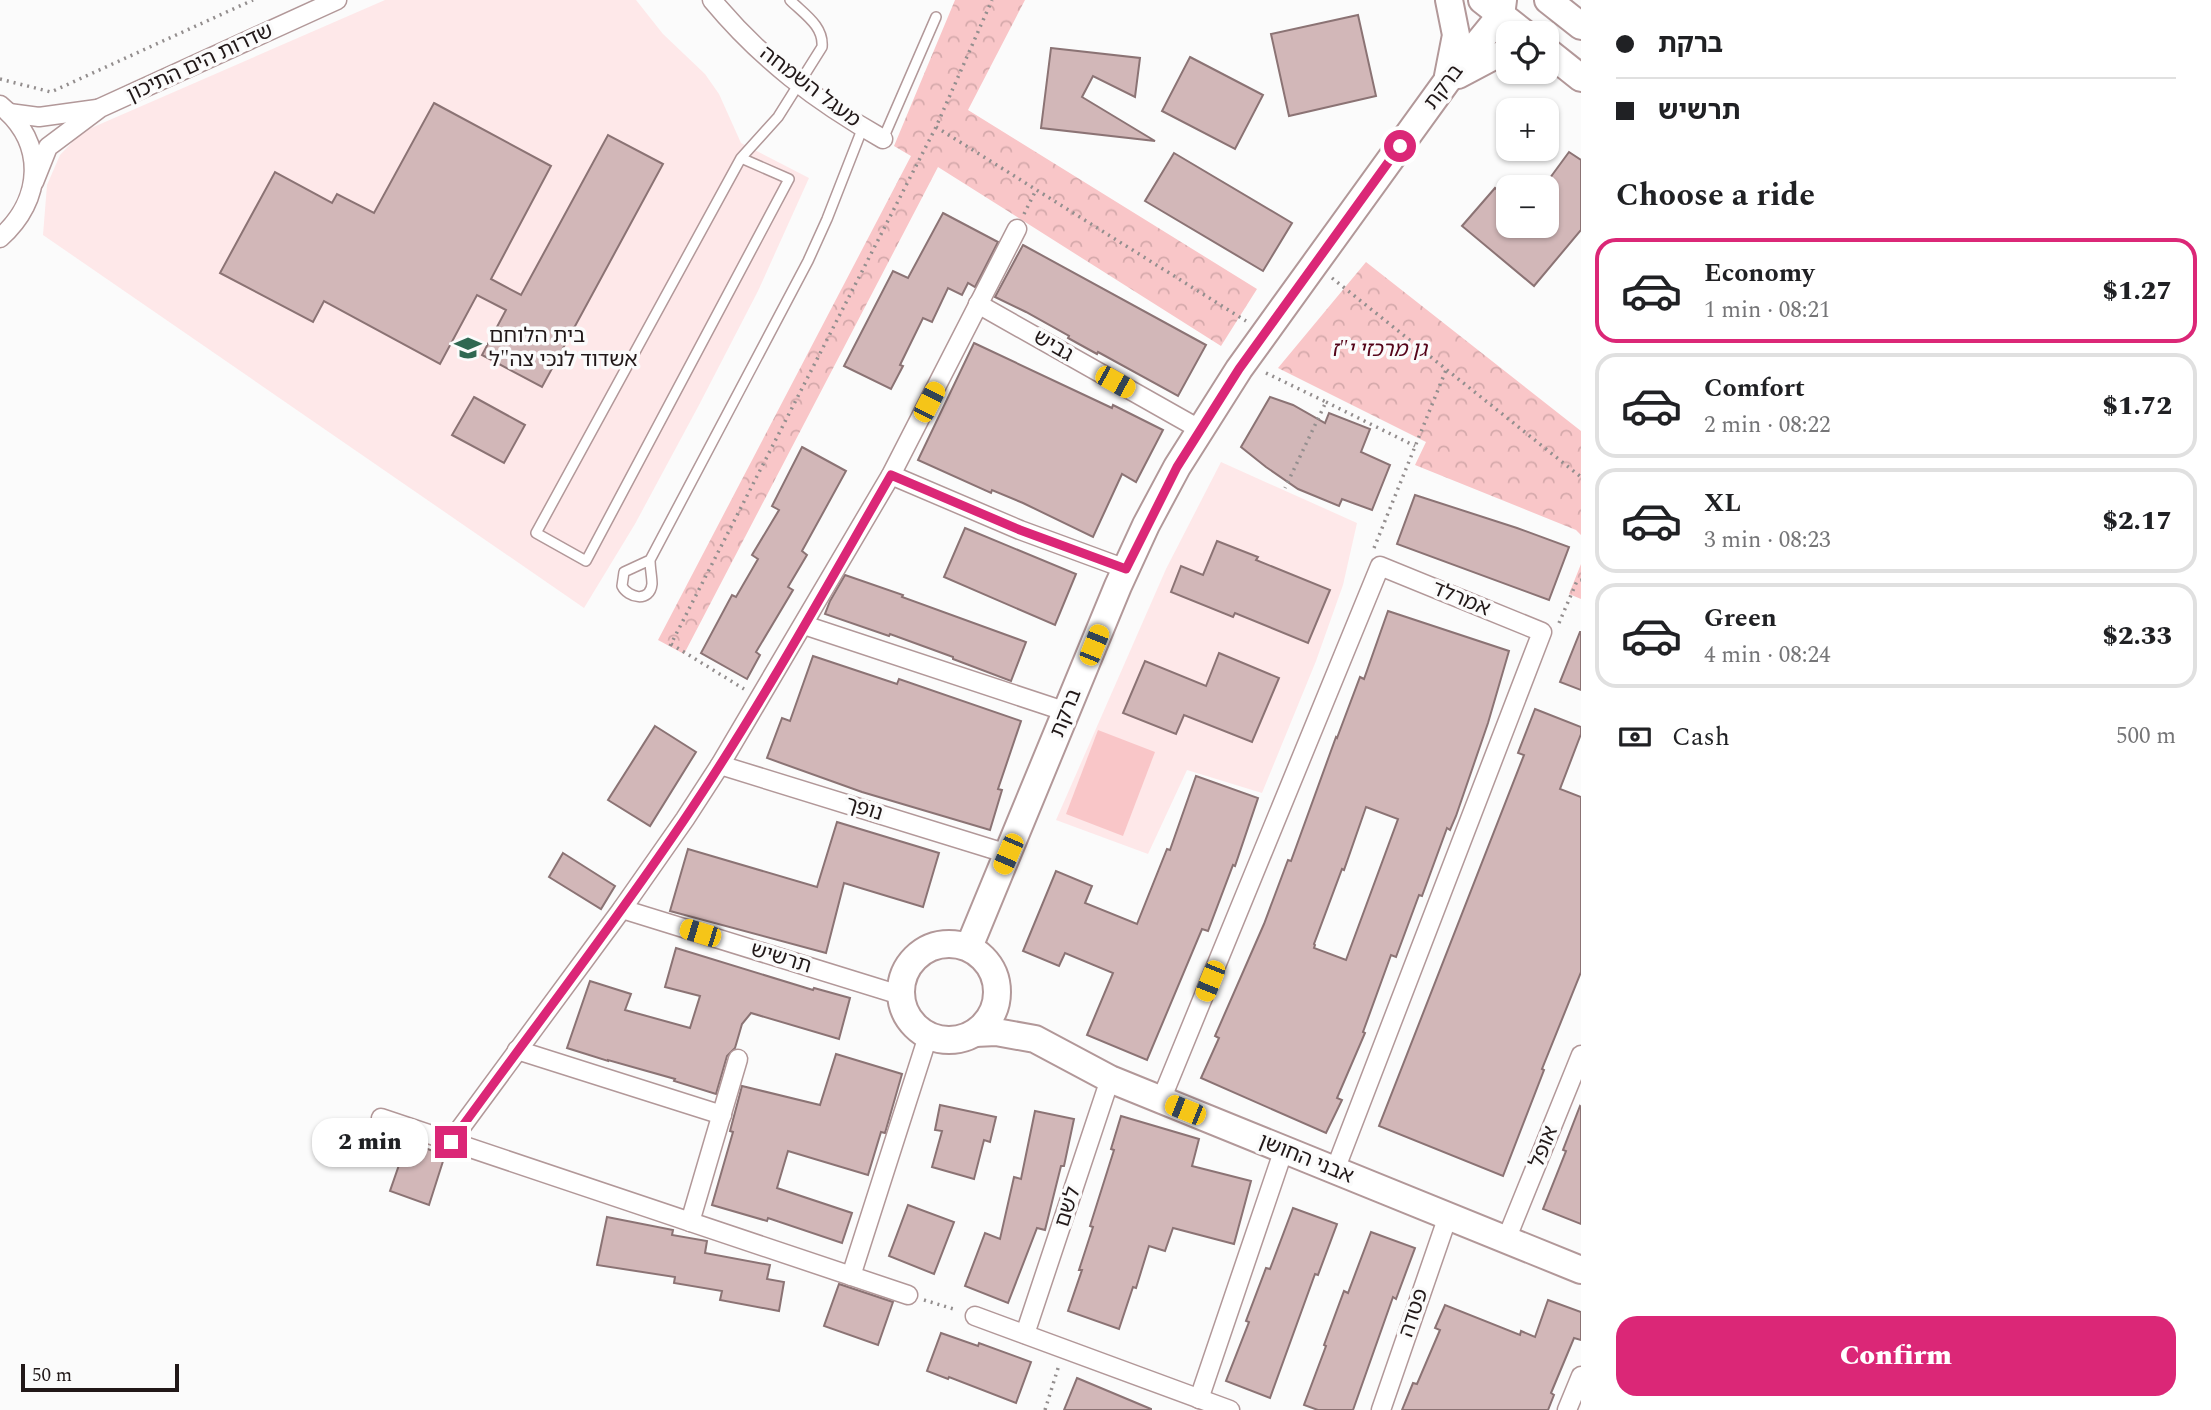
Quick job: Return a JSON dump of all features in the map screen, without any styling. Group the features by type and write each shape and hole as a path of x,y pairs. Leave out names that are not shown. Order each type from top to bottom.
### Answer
{"street":[{"name":"שדרות הים התיכון","path":"0,238 15,225 27,205 48,147 100,108 337,0"},
{"name":"מעגל השמחה","path":"712,0 777,68 883,139"},
{"path":"1447,81 1456,35 1449,0"},
{"path":"1552,1 1581,26"},
{"path":"1495,5 1512,21"},
{"name":"ברקת","path":"969,947 1126,569 1177,467 1239,369 1447,81 1495,5"},
{"path":"1447,81 1496,56"},
{"path":"1559,61 1578,76"},
{"path":"1559,66 1578,76"},
{"name":"שדרות הים התיכון","path":"4,109 39,117 100,108"},
{"path":"4,109 26,136 33,158 34,182"},
{"path":"451,1142 622,909 720,765 891,475 1017,229"},
{"name":"גביש","path":"978,304 1200,430"},
{"path":"891,475 1020,530 1126,569"},
{"path":"1161,1100 1380,566"},
{"name":"אמרלד","path":"1380,566 1542,632"},
{"path":"804,625 1067,712"},
{"path":"1335,1170 1542,632"},
{"name":"נופך","path":"720,765 1008,854"},
{"name":"תרשיש","path":"622,909 900,995"},
{"path":"953,943 969,947 991,966 996,980 998,995 995,1010 987,1023 975,1033 960,1039 944,1040 928,1036 917,1029 908,1019 900,995 902,978 909,963 921,952 936,945 953,943"},
{"name":"אבני החושן","path":"996,980 1018,1021 1035,1039"},
{"name":"אבני החושן","path":"975,1033 996,1032 1035,1039 1110,1079 1581,1270"},
{"path":"851,1276 928,1036"},
{"path":"517,1050 722,1115"},
{"name":"אופל","path":"1506,1240 1581,1055"},
{"path":"690,1222 738,1059"},
{"name":"לשם","path":"1025,1334 1110,1079"},
{"path":"381,1118 908,1295"},
{"path":"1199,1399 1284,1149"},
{"name":"פטדה","path":"1381,1410 1448,1216"},
{"path":"975,1316 1230,1410"},
{"path":"1567,1410 1581,1376"}],"lane":[{"path":"741,158 789,179 586,561 536,533 741,158 778,117 822,47 823,36 817,26 790,0"},
{"path":"883,139 936,17"},
{"path":"650,560 808,261 863,127"}],"path":[{"path":"0,79 51,92 253,0"},
{"path":"760,699 670,645 936,127 992,0"},
{"path":"936,127 1251,324"},
{"path":"1017,229 1036,190"},
{"path":"1332,278 1581,477"},
{"path":"1380,566 1368,561 1446,370"},
{"path":"1263,372 1415,446"},
{"path":"1285,488 1326,402"},
{"path":"1542,632 1558,624 1577,581 1581,580"},
{"path":"908,1295 975,1316"},
{"path":"1045,1410 1064,1349"}],"shaded area":[{"name":"בית הלוחם אשדוד לנכי צה\"ל","path":"385,0 636,0 663,34 705,74 719,94 741,143 809,178 758,291 699,405 635,524 584,608 43,235 47,185 60,155 82,132"},
{"path":"1221,462 1357,523 1343,585 1316,661 1262,793 1187,770 1148,854 1056,820 1166,569"}],"green space":[{"path":"955,0 1025,0 968,110 1257,289 1221,346 938,167 684,654 658,640 911,156 894,146"},
{"name":"גן מרכזי י\"ז","path":"1366,262 1581,431 1581,535 1576,530 1415,465 1426,442 1278,368"},
{"path":"1581,564 1581,599 1569,594"},
{"path":"1098,730 1155,752 1123,836 1066,814"}],"building":[{"path":"1358,15 1376,96 1289,116 1271,34"},
{"path":"1051,48 1140,58 1135,97 1093,76 1082,97 1155,141 1041,128"},
{"path":"1190,57 1263,95 1235,149 1162,111"},
{"path":"434,103 551,166 491,279 521,295 608,135 663,164 542,387 482,355 506,310 477,295 440,364 324,301 313,322 220,273 275,172 332,203 337,194 374,213"},
{"path":"1569,152 1581,160 1581,230 1534,286 1462,226 1495,188 1496,238 1559,238 1559,175 1552,175"},
{"path":"1174,153 1292,223 1263,271 1145,201"},
{"path":"943,213 998,242 975,287 968,283 962,295 948,288 932,322 923,318 891,389 844,366 893,271 908,278"},
{"path":"1023,245 1206,345 1178,396 995,297"},
{"path":"974,343 1163,430 1136,482 1122,474 1093,537 1023,503 992,490 991,493 918,460"},
{"path":"474,397 525,425 504,463 452,435"},
{"path":"1270,397 1293,405 1325,423 1329,413 1370,429 1361,452 1390,465 1372,510 1342,499 1339,506 1298,489 1241,447"},
{"path":"802,447 846,471 802,551 807,555 788,587 793,590 756,652 760,655 747,679 701,653 732,595 736,597 758,559 752,555 779,510 772,506"},
{"path":"1415,495 1569,547 1549,600 1397,544"},
{"path":"965,528 1076,574 1055,625 944,577"},
{"path":"1217,541 1330,590 1308,643 1235,613 1233,617 1171,592 1181,566 1203,575"},
{"path":"845,575 1026,642 1011,681 890,634 889,636 825,614"},
{"path":"1388,611 1509,651 1456,816 1450,830 1447,828 1396,957 1391,955 1363,1032 1365,1033 1337,1098 1342,1100 1326,1133 1201,1078 1219,1038 1215,1036 1264,924 1288,860 1291,861 1360,677 1364,679","holes":["1366,807 1398,819 1346,960 1314,948"]},
{"path":"1581,632 1581,690 1560,682"},
{"path":"1219,653 1279,678 1252,742 1184,715 1176,734 1123,713 1145,661 1206,686"},
{"path":"813,656 897,684 899,679 1021,721 998,789 1002,790 990,830 862,792 767,758 782,718 790,721"},
{"path":"1535,709 1581,727 1581,734 1560,789 1581,797 1581,972 1503,1176 1379,1126 1524,755 1518,753"},
{"path":"655,726 696,752 650,826 608,800"},
{"path":"1196,776 1258,798 1235,866 1233,865 1208,931 1202,929 1147,1060 1087,1035 1113,973 1065,953 1059,966 1023,951 1056,871 1092,886 1085,903 1137,924 1167,849 1170,850"},
{"path":"837,822 939,853 923,907 844,883 826,953 670,911 688,849 817,887"},
{"path":"563,853 615,886 601,909 549,877"},
{"path":"676,948 813,990 814,988 850,998 839,1039 751,1013 742,1024 735,1048 727,1056 716,1094 674,1081 675,1079 567,1048 590,981 631,994 625,1010 690,1028 700,996 665,987"},
{"path":"836,1054 902,1074 885,1133 881,1132 868,1175 788,1151 777,1188 852,1213 842,1243 768,1218 767,1221 712,1205 733,1132 730,1131 742,1086 820,1105"},
{"path":"940,1105 996,1117 990,1142 984,1140 974,1179 932,1167 942,1131 935,1130"},
{"path":"1581,1107 1581,1224 1543,1209"},
{"path":"1035,1111 1074,1119 1064,1166 1061,1166 1045,1230 1037,1228 1008,1303 965,1286 985,1233 1000,1239 1014,1177 1021,1179"},
{"path":"1121,1116 1199,1139 1192,1166 1251,1181 1234,1244 1173,1228 1165,1251 1149,1246 1119,1329 1068,1311 1082,1270 1079,1270 1093,1227 1090,1226 1114,1150 1111,1149"},
{"path":"407,1142 445,1155 429,1205 390,1191"},
{"path":"908,1205 954,1222 934,1274 889,1256"},
{"path":"1293,1208 1337,1224 1318,1275 1315,1274 1270,1398 1226,1381 1266,1268 1270,1269"},
{"path":"607,1217 673,1230 672,1235 707,1241 705,1253 770,1265 767,1279 784,1282 779,1311 720,1300 722,1291 674,1283 675,1277 597,1265"},
{"path":"1371,1232 1415,1248 1396,1299 1393,1297 1353,1410 1318,1410 1304,1405 1344,1291 1348,1293"},
{"path":"839,1284 893,1302 878,1345 824,1326"},
{"path":"1548,1300 1581,1312 1581,1340 1574,1338 1551,1393 1554,1395 1548,1410 1402,1410 1413,1383 1417,1384 1440,1330 1435,1328 1445,1305 1520,1335 1521,1331 1535,1337"},
{"path":"941,1333 978,1346 979,1343 1031,1362 1016,1403 927,1371"},
{"path":"1077,1378 1151,1409 1151,1410 1064,1410"}],"place":[{"name":"בית הלוחם אשדוד לנכי צה\"ל","path":"468,348"}],"route":[{"path":"451,1142 685,819 760,699 891,475 1020,530 1126,569 1177,467 1239,369 1400,146"}]}
